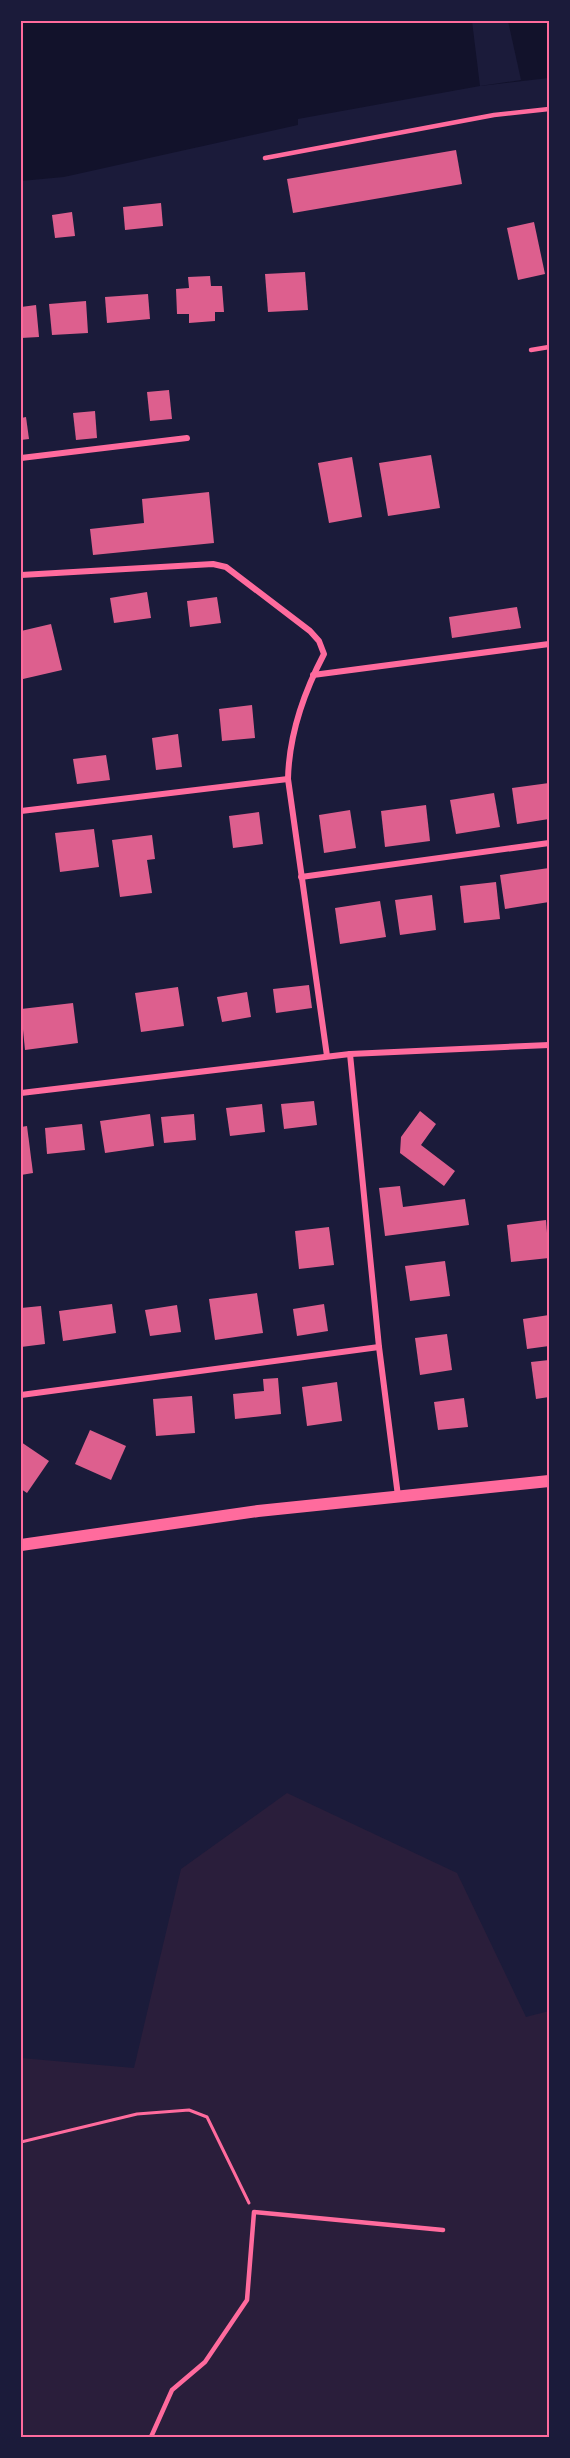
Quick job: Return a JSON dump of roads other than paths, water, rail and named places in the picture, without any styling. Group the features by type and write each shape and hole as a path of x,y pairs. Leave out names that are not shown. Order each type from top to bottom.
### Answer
{"main road":[{"path":"21,1545 258,1511 549,1481"}],"street":[{"path":"21,458 187,438"},
{"path":"21,576 213,564 226,567 310,631 319,641 324,654 299,709 289,757 288,779 327,1056"},
{"path":"313,675 549,644"},
{"path":"21,811 288,779"},
{"path":"301,877 549,843"},
{"path":"21,1093 327,1056 549,1046"},
{"path":"350,1054 379,1347 398,1496"},
{"path":"21,1395 379,1347"}],"lane":[{"path":"265,158 494,115 549,110"},
{"path":"531,350 549,347"},
{"path":"151,2437 172,2390 205,2362 247,2300 254,2212 443,2230"}]}
